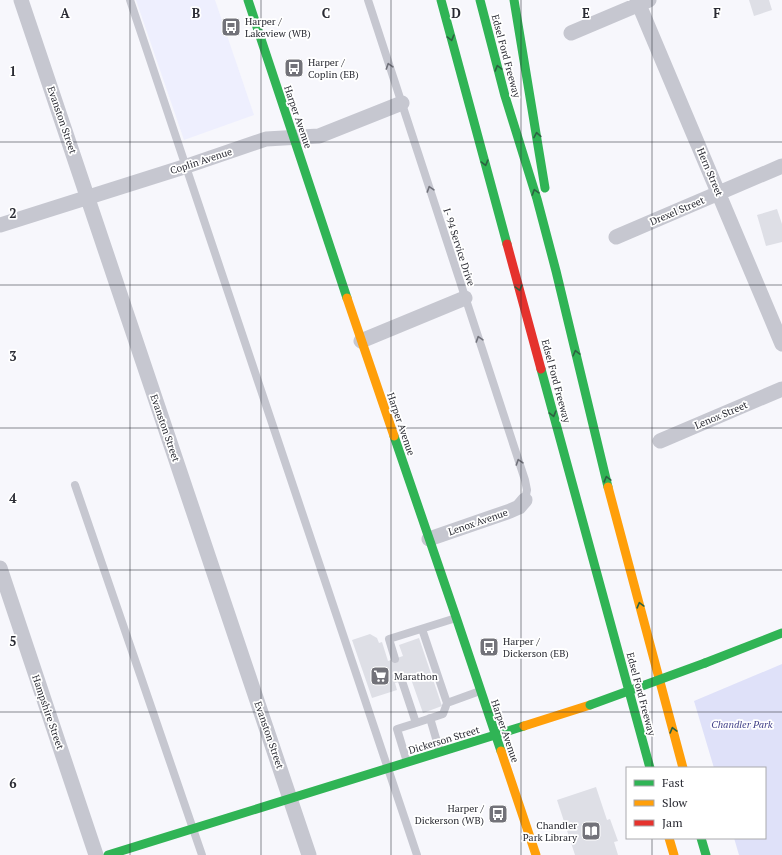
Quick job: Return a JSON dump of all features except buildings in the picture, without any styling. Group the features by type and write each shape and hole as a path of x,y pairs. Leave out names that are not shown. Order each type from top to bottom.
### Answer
{"main road":[{"name":"Harper Avenue","path":"248,0 536,855"},
{"name":"Edsel Ford Freeway","path":"441,0 650,767"},
{"name":"Edsel Ford Freeway","path":"480,0 505,96 537,199 556,271 602,463 683,767"},
{"path":"514,0 538,144 556,271"},
{"name":"Dickerson Street","path":"108,855 495,736 590,705 782,633"},
{"path":"669,839 674,855"},
{"path":"701,839 706,855"}],"street":[{"name":"Evanston Street","path":"21,0 309,855"},
{"path":"571,33 642,1"},
{"name":"Hern Street","path":"642,1 718,193 782,344"},
{"name":"Coplin Avenue","path":"0,225 187,166 266,139 319,136 402,103"},
{"name":"Drexel Street","path":"616,237 782,166"},
{"path":"362,341 465,298"},
{"name":"Lenox Street","path":"660,441 782,389"},
{"name":"Lenox Avenue","path":"429,539 510,511 519,507 525,500"},
{"name":"Hampshire Street","path":"0,568 96,855"}],"lane":[{"path":"130,0 187,166 417,855"},
{"name":"I- 94 Service Drive","path":"368,0 525,480 527,490 525,500"},
{"path":"75,485 202,855"},
{"path":"395,659 389,639 456,617"},
{"path":"422,629 429,659 439,688 447,704"},
{"path":"406,684 408,698 416,723"},
{"path":"408,763 397,729 443,714 447,704 480,691"},
{"path":"408,698 416,695"},
{"path":"430,718 441,752"}],"shaded area":[{"path":"136,0 215,0 254,115 184,140"}],"green space":[{"name":"Chandler Park","path":"782,664 782,855 739,855 734,839 766,839 766,767 714,767 694,701"}],"traffic: fast":[{"path":"248,0 347,298"},
{"path":"441,0 507,244"},
{"path":"480,0 505,96 537,199 556,271 608,487"},
{"path":"514,0 545,188"},
{"path":"541,369 650,767"},
{"path":"394,436 501,751"},
{"path":"705,663 782,633"},
{"path":"590,705 705,663"},
{"path":"108,855 524,726"},
{"path":"701,839 706,855"}],"traffic: slow":[{"path":"347,298 394,436"},
{"path":"608,487 683,767"},
{"path":"524,726 590,705"},
{"path":"501,751 536,855"},
{"path":"669,839 674,855"}],"traffic: jam":[{"path":"507,244 541,369"}],"place":[{"name":"Harper / Lakeview (WB)","path":"231,27"},
{"name":"Harper / Coplin (EB)","path":"294,68"},
{"name":"Harper / Dickerson (EB)","path":"489,647"},
{"name":"Marathon","path":"380,676"},
{"name":"Harper / Dickerson (WB)","path":"498,814"},
{"name":"Chandler Park Library","path":"591,831"}]}
